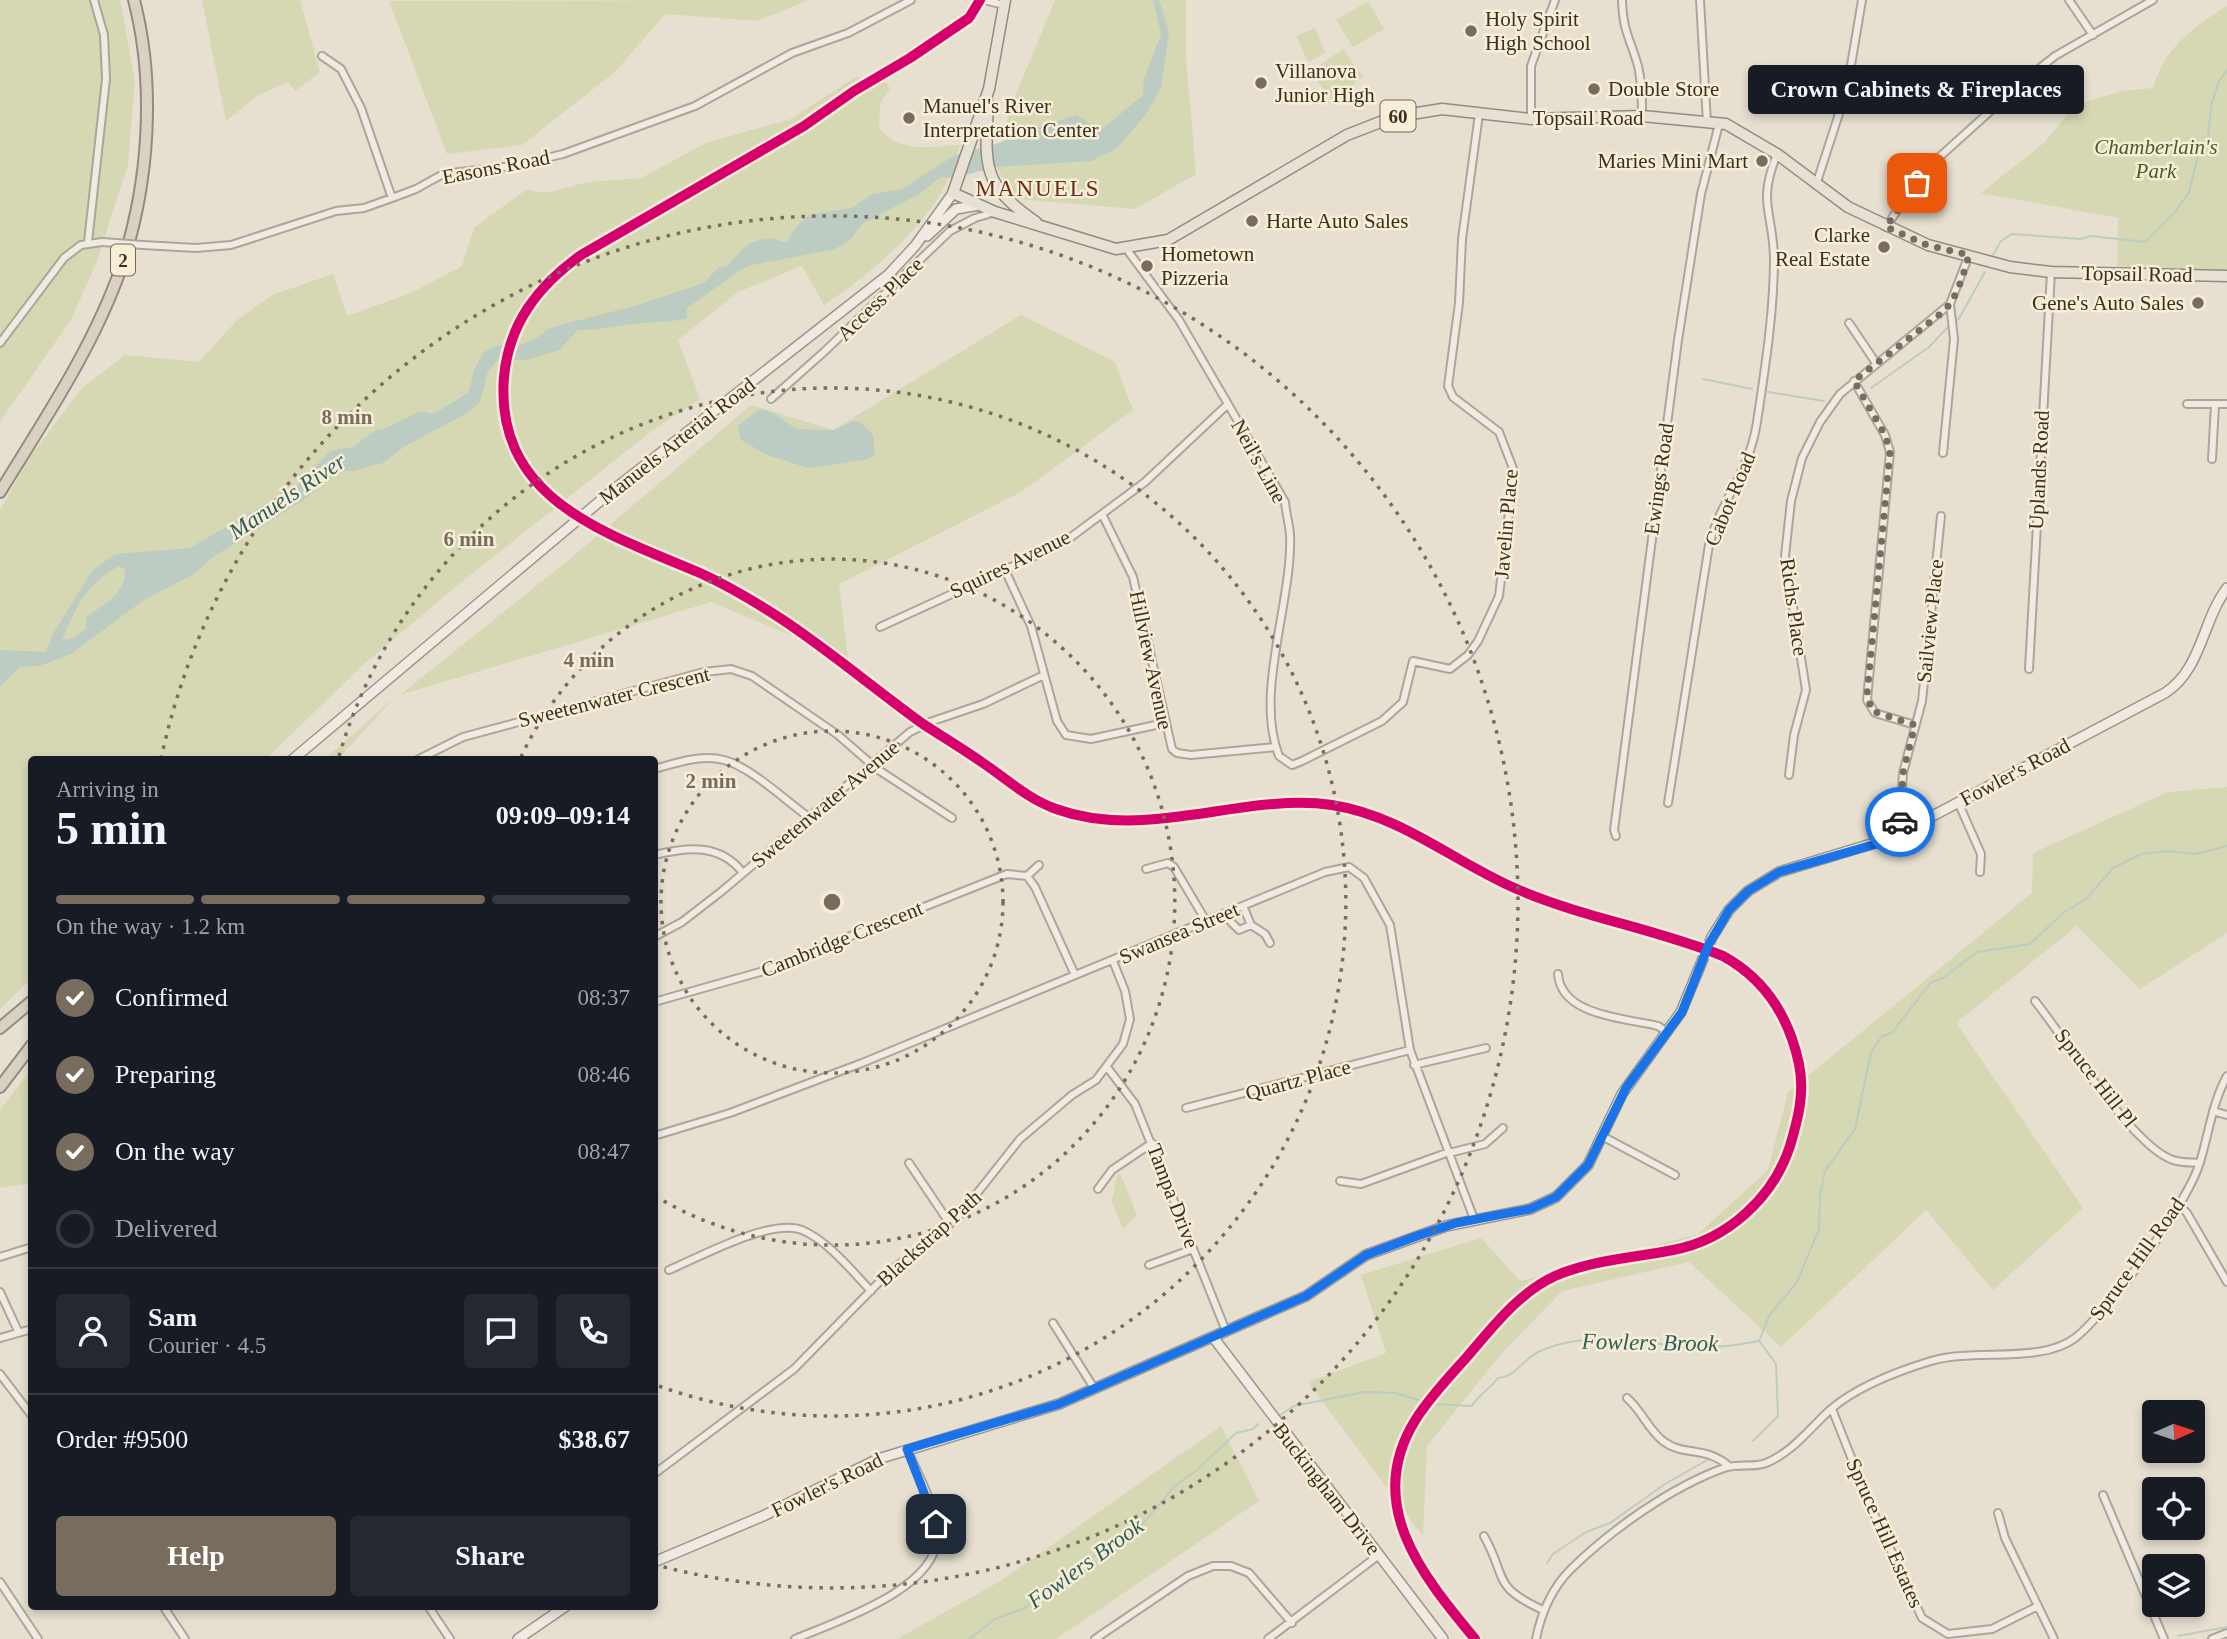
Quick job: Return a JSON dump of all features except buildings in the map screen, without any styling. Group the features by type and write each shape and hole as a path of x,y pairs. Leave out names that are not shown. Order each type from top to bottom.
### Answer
{"highway":[{"name":"2","path":"0,492 73,372 121,268 140,190 147,104 134,0"},
{"path":"0,1028 28,1004"},
{"path":"0,1087 28,1050"}],"main road":[{"path":"1004,2 989,89 986,135 990,176 1000,194 1044,228"},
{"path":"953,192 989,89"},
{"name":"Topsail Road","path":"953,192 995,212 1116,249 1168,240 1347,135 1393,117 1442,109 1531,119 1642,116 1726,124 1777,154 1816,185 1886,227 1927,245 2010,267 2051,272 2227,276"}],"street":[{"path":"0,343 64,258 88,243 106,79 104,35 94,0"},
{"name":"Easons Road","path":"88,243 196,248 231,245 336,211 364,208 416,189 443,174 512,166 563,154 695,106 792,53 848,33 911,0"},
{"path":"984,0 1004,2"},
{"path":"1531,119 1531,65 1555,0"},
{"path":"1622,0 1623,30 1637,63 1643,89 1642,116"},
{"path":"1700,0 1707,123"},
{"path":"1816,185 1847,89 1861,0"},
{"path":"2069,0 2094,34"},
{"path":"1886,227 1925,170 1945,149 2055,56 2153,0"},
{"path":"322,56 341,69 356,97 392,198"},
{"name":"Javelin Place","path":"1276,747 1279,756 1292,765 1382,721 1403,702 1413,661 1450,669 1468,655 1478,641 1499,596 1513,464 1496,428 1453,397 1448,386 1459,303 1462,239 1479,114"},
{"name":"Ewings Road","path":"1616,836 1614,830 1639,623 1678,340 1701,194 1719,124"},
{"name":"Cabot Road","path":"1668,803 1710,539 1717,519 1747,466 1755,438 1770,320 1774,256 1765,196 1777,154"},
{"name":"Manuels Arterial Road","path":"297,756 596,505 888,275 915,246 953,192"},
{"path":"915,246 956,209 979,205"},
{"name":"Access Place","path":"771,398 825,351 950,231 975,218 995,212"},
{"name":"Neil's Line","path":"1125,247 1179,320 1285,502 1290,536 1273,679 1272,721 1276,747"},
{"path":"1943,453 1954,339 1950,304 1969,255"},
{"name":"Uplands Road","path":"2029,669 2051,272"},
{"name":"Richs Place","path":"1789,775 1794,735 1806,695 1785,569 1791,501 1802,458 1820,422 1854,381 1950,304"},
{"path":"1849,323 1876,363"},
{"path":"1854,381 1885,435 1890,452 1867,700 1875,713 1915,725"},
{"path":"2187,404 2227,404"},
{"name":"Squires Avenue","path":"880,627 1063,543 1154,475 1227,405"},
{"path":"2212,459 2215,405"},
{"name":"Hillview Avenue","path":"1102,514 1133,577 1170,746 1181,754 1276,747"},
{"name":"Sailview Place","path":"1899,834 1903,773 1922,701 1941,516"},
{"path":"1004,568 1031,626 1059,725 1069,737 1091,739 1165,723"},
{"name":"Fowler's Road","path":"658,1560 763,1516 878,1459 1059,1404 1306,1296 1366,1255 1436,1229 1530,1209 1556,1197 1583,1172 1626,1088 1686,1003 1715,931 1729,910 1744,895 1785,870 1867,848 1899,834 2175,686 2191,666 2216,604 2227,588"},
{"name":"Sweetenwater Crescent","path":"424,756 446,744 489,729 723,669 739,671 762,682 829,729 871,764 952,818"},
{"name":"Sweetenwater Avenue","path":"658,935 682,922 917,728 983,704 1044,675"},
{"path":"658,768 701,759 724,759 810,818"},
{"path":"1958,802 1981,854 1980,872"},
{"path":"658,854 687,848 705,849 724,856 743,873"},
{"path":"1146,869 1168,863 1174,867 1206,921"},
{"path":"1039,865 1027,876 1035,887 1075,975"},
{"name":"Swansea Street","path":"658,1135 730,1113 862,1063 1223,914 1335,869 1349,867 1358,872 1376,895 1392,931 1414,1065 1474,1219"},
{"name":"Cambridge Crescent","path":"658,1001 760,972 994,878 1018,873 1027,876"},
{"path":"1243,906 1251,925 1265,934 1270,943"},
{"path":"1223,914 1239,930 1251,925"},
{"name":"Blackstrap Path","path":"658,1471 794,1369 871,1291 950,1224 988,1184 1020,1139 1072,1095 1096,1080 1123,1044 1130,1019 1125,991 1113,961"},
{"path":"1558,974 1561,990 1574,1003 1658,1026 1667,1032"},
{"name":"Spruce Hill Pl","path":"2035,1001 2120,1115 2153,1147 2172,1160 2200,1163"},
{"path":"1414,1065 1486,1048"},
{"name":"Quartz Place","path":"1186,1108 1410,1050"},
{"name":"Tampa Drive","path":"1107,1067 1131,1096 1226,1331"},
{"name":"Spruce Hill Road","path":"1536,1639 1543,1610 1570,1570 1629,1522 1672,1493 1729,1466 1765,1463 1796,1445 1832,1409 1876,1383 1934,1360 1976,1353 2042,1352 2064,1345 2088,1326 2115,1295 2178,1204 2200,1163 2213,1111 2227,1076"},
{"path":"2213,1111 2227,1115"},
{"path":"1340,1181 1361,1184 1449,1152 1485,1144 1503,1128"},
{"path":"1602,1136 1675,1175"},
{"path":"1098,1189 1112,1170 1152,1143"},
{"path":"909,1163 950,1224"},
{"path":"2178,1204 2187,1213 2227,1282"},
{"path":"669,1269 762,1232 792,1227 818,1241 871,1291"},
{"path":"0,1257 28,1248"},
{"path":"1149,1265 1193,1249"},
{"path":"0,1292 18,1331"},
{"path":"1054,1323 1094,1388"},
{"path":"0,1338 28,1329"},
{"name":"Buckingham Drive","path":"1213,1337 1443,1639"},
{"path":"0,1374 28,1411"},
{"path":"1627,1398 1663,1441 1683,1450 1714,1454 1729,1466"},
{"name":"Spruce Hill Estates","path":"1832,1409 1875,1516 1922,1619 1948,1634 1987,1630 2038,1606"},
{"path":"795,1639 875,1603 918,1576 930,1560 937,1544 936,1524 907,1449"},
{"path":"2104,1495 2164,1639"},
{"path":"1998,1513 2005,1538 2054,1639"},
{"path":"1484,1536 1509,1592 1543,1610"},
{"path":"1268,1639 1378,1555"},
{"path":"1095,1639 1188,1576 1213,1566 1231,1566 1249,1573 1292,1623"},
{"path":"0,1582 38,1639"},
{"path":"166,1610 185,1639"},
{"path":"431,1610 450,1639"},
{"path":"548,1610 552,1615"},
{"path":"518,1639 560,1610"},
{"path":"2212,1639 2227,1633"}],"green space":[{"path":"0,0 120,0 135,81 128,164 97,261 72,318 0,422"},
{"path":"202,0 300,0 320,72 295,91 288,82 258,95 226,121"},
{"path":"808,0 757,21 665,14 615,72 522,145 447,154 389,1"},
{"path":"1055,0 1186,0 1186,58 1196,174 1135,209 1017,199 996,167 1010,109"},
{"path":"1368,1 1384,29 1353,47 1336,20"},
{"name":"Chamberlain's Park","path":"2227,6 2227,276 2117,273 2118,218 1981,193 2045,142 2075,105 2122,91 2153,88 2165,61 2181,40"},
{"path":"1315,28 1325,53 1311,61 1307,60 1296,36"},
{"path":"1343,49 1363,77 1331,100 1311,71"},
{"path":"879,75 890,88 880,104 879,128 888,137 906,146 960,145 945,186 935,203 891,252 857,281 824,305 802,266 738,292 678,340 700,399 653,430 459,584 363,665 269,756 28,756 28,982 0,1009 0,510 30,457 81,389 125,355 199,362 237,320 272,295 333,274 347,316 411,293 462,266 474,228 527,189 545,193 588,182 641,178 706,143 791,119 854,78"},
{"path":"1021,315 1115,362 1133,410 1021,492 839,584 848,659 711,602 400,695 570,559 751,405 833,430"},
{"path":"395,697 341,756 328,756"},
{"path":"2227,787 2227,933 2140,989 2077,926 1956,1023 2083,1208 1993,1290 1926,1210 1781,1347 1689,1262 1562,1291 1502,1353 1427,1446 1423,1536 1308,1382 1386,1353 1361,1275 1481,1238 1520,1281 1698,1234 1768,1170 1788,1092 2032,893 2033,853 2168,792"},
{"path":"28,1073 28,1183 0,1188 0,1110"},
{"path":"1120,1173 1137,1215 1123,1229 1111,1200"},
{"path":"1221,1426 1259,1501 1056,1639 897,1639 1002,1580"}],"water":[{"name":"Manuels River","path":"1153,0 1159,0 1169,32 1161,88 1147,113 1117,148 1091,161 996,167 954,178 941,177 919,194 862,224 851,239 835,249 747,266 687,308 687,318 578,330 559,350 527,360 498,360 488,371 480,402 469,412 405,446 383,463 352,471 338,471 305,499 213,557 194,574 144,600 71,654 39,666 20,667 0,687 0,650 46,652 54,632 93,570 115,554 190,548 298,485 330,451 353,447 376,430 387,428 420,411 434,414 469,392 474,370 483,353 494,346 520,345 537,338 549,328 638,305 704,283 718,268 727,266 747,245 773,238 786,243 796,227 809,215 852,208 872,194 902,189 955,155 1013,139 1018,133 1077,115 1100,131 1143,95 1144,79 1161,34","holes":["119,566 125,570 118,592 87,616 86,628 75,637 62,641 77,607 90,589"]},
{"path":"761,409 775,414 796,429 833,430 854,421 860,422 873,435 875,455 864,460 808,468 767,455 741,440 738,425"}],"waterway":[{"path":"1992,257 2001,241 2012,234 2080,239 2091,236 2145,242 2175,212 2189,192 2198,156 2207,143 2212,102 2219,81 2227,70"},
{"path":"1958,320 1985,272"},
{"path":"1871,388 1929,347 1948,327"},
{"path":"1703,379 1752,389"},
{"path":"1768,392 1824,401"},
{"name":"Fowlers Brook","path":"1759,1341 1769,1316 1797,1282 1819,1229 1820,1195 1825,1171 1855,1129 1871,1052 1882,1036 1892,1033 1930,983 1943,978 1977,952 2030,944 2063,913 2087,898 2113,868 2141,854 2168,851 2195,854 2227,846"},
{"name":"Fowlers Brook","path":"1280,1415 1294,1406 1364,1392 1396,1393 1431,1404 1472,1406 1498,1378 1515,1371 1532,1355 1579,1340 1650,1340 1688,1348 1758,1341"},
{"path":"1753,1441 1778,1416 1776,1364 1760,1342"},
{"name":"Fowlers Brook","path":"969,1639 995,1619 1025,1608 1051,1583 1140,1527 1175,1486 1198,1469 1236,1433 1253,1429 1258,1424"},
{"path":"1547,1563 1553,1554 1586,1532 1610,1523 1665,1484 1709,1459"},
{"path":"2178,1636 2227,1627"}],"cycle path":[{"path":"980,0 969,18 910,58 854,91 804,126 581,255 566,267 528,307 512,340 504,377 506,419 518,454 538,483 564,507 595,527 711,578 763,607 819,645 923,724 1046,805 1091,818 1125,820 1160,819 1298,803 1332,805 1358,811 1405,830 1496,879 1544,900 1723,956 1738,965 1763,988 1782,1015 1795,1047 1801,1096 1790,1146 1772,1183 1760,1199 1729,1226 1693,1245 1583,1266 1555,1276 1529,1292 1496,1323 1433,1395 1416,1419 1401,1450 1395,1480 1397,1508 1405,1536 1436,1589 1475,1639"}],"way so far":[{"path":"1900,822 1903,773 1915,725 1878,715 1870,708 1867,695 1889,477 1889,447 1854,381 1914,331 1944,311 1954,297 1965,268 1969,255 1927,245 1886,227 1917,183"}],"place":[{"name":"Holy Spirit High School","path":"1471,31"},
{"name":"Villanova Junior High","path":"1261,83"},
{"name":"Double Store","path":"1594,89"},
{"name":"Manuel's River Interpretation Center","path":"909,118"},
{"name":"Maries Mini Mart","path":"1762,161"},
{"name":"Crown Cabinets & Fireplaces","path":"1917,183"},
{"name":"Harte Auto Sales","path":"1252,221"},
{"name":"Clarke Real Estate","path":"1884,247"},
{"name":"Hometown Pizzeria","path":"1147,266"},
{"name":"Gene's Auto Sales","path":"2198,303"}],"district":[{"name":"MANUELS","path":"1038,188"}],"route":[{"path":"936,1524 907,1449 1059,1404 1306,1296 1366,1255 1456,1223 1530,1209 1561,1194 1577,1180 1588,1165 1626,1088 1682,1012 1709,944 1729,910 1748,891 1774,875 1883,842 1899,834 1900,822"}]}
